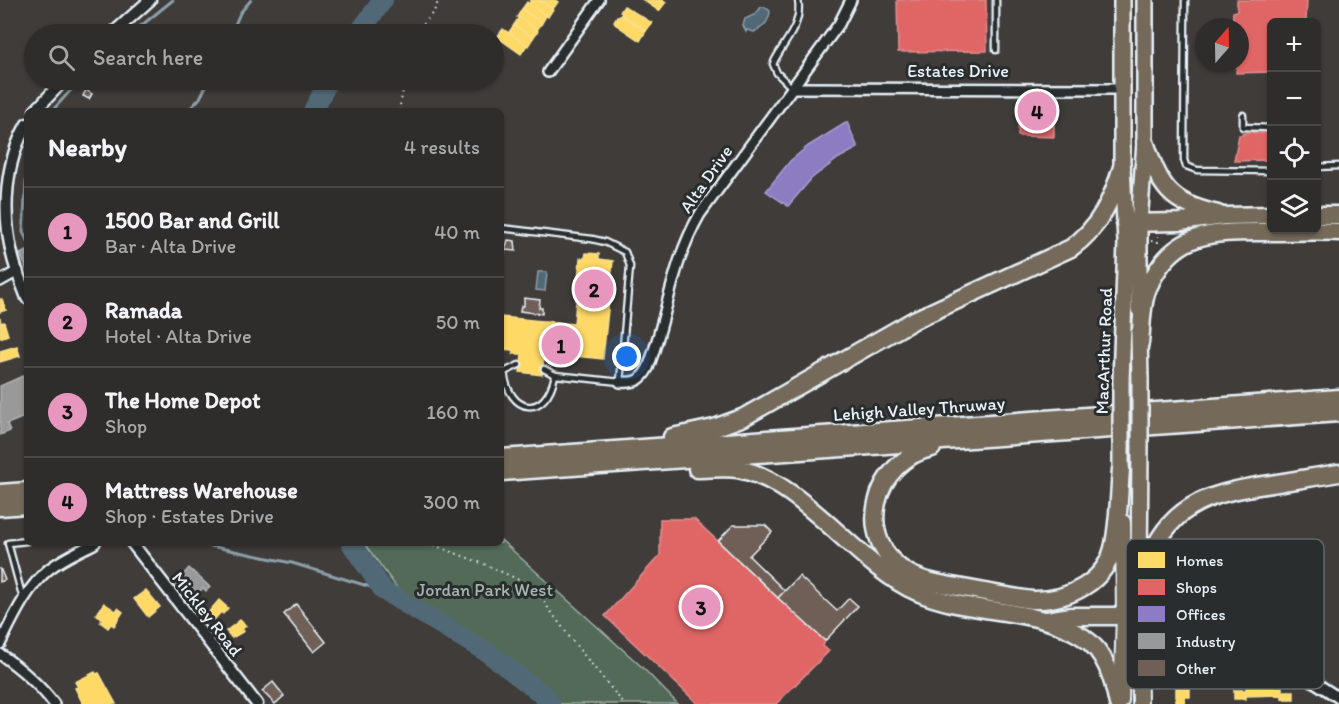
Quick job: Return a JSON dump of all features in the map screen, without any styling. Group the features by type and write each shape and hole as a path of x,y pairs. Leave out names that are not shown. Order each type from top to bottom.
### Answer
{"highway":[{"name":"MacArthur Road","path":"1122,0 1122,167 1132,223 1140,343 1140,443 1136,539"},
{"name":"MacArthur Road","path":"1121,469 1121,381 1125,303 1132,223 1145,142 1145,0"},
{"path":"1145,142 1158,178 1170,193 1190,206 1224,216"},
{"path":"626,448 714,428 744,417 914,320 1063,253 1086,236 1098,221 1113,195 1122,167"},
{"path":"1321,215 1339,215"},
{"path":"1132,223 1187,222 1224,216 1267,216"},
{"path":"1140,343 1146,291 1167,260 1189,241 1205,235 1224,232 1339,232"},
{"path":"1305,401 1339,392"},
{"name":"Lehigh Valley Thruway","path":"504,458 1339,398"},
{"name":"Lehigh Valley Thruway","path":"504,472 1339,413"},
{"path":"981,439 921,450 900,463 885,480 877,502 876,531 885,551 907,572 935,583 1023,599 1050,600 1074,593 1095,577 1106,562 1114,545 1121,469"},
{"path":"519,471 737,468 767,480 786,491 877,566 909,588 942,601 1044,621 1075,633 1096,648 1111,674 1120,704"},
{"path":"1161,539 1170,525 1191,506 1206,498 1233,490 1339,473"},
{"path":"0,493 24,491"},
{"path":"0,507 24,505"},
{"path":"1044,621 1071,616 1126,616"}],"main road":[{"name":"MacArthur Road","path":"1121,469 1126,539"},
{"name":"MacArthur Road","path":"1120,704 1126,660"}],"street":[{"path":"123,24 150,0"},
{"path":"548,72 598,0"},
{"name":"Alta Drive","path":"620,382 635,382 644,376 652,357 676,265 700,214 839,24 851,0"},
{"name":"Estates Drive","path":"792,88 1122,89"},
{"path":"38,108 55,90"},
{"path":"24,131 16,148 7,189 9,241 24,289"},
{"path":"0,281 18,271"},
{"path":"0,644 38,580 62,560 89,546"},
{"name":"Mickley Road","path":"134,546 257,704"},
{"path":"0,654 39,685 54,704"},
{"path":"1324,688 1339,698"}],"lane":[{"path":"792,88 777,73 773,64 796,26 800,10 798,0"},
{"path":"996,0 996,50"},
{"path":"1185,0 1184,160 1186,166 1197,170 1267,171"},
{"path":"1243,115 1243,127 1267,128"},
{"path":"1321,167 1339,166"},
{"path":"504,228 605,242 625,252 630,266 620,382 555,375 544,369"},
{"path":"504,372 519,364"},
{"path":"504,376 513,397 523,405 530,406 540,404 550,395 555,375"},
{"path":"23,602 8,543 24,541"}],"path":[{"path":"424,24 439,0"},
{"path":"400,108 403,90"},
{"path":"1148,241 1158,242 1158,230"},
{"path":"436,546 524,582 538,594 624,704"}],"green space":[{"name":"Jordan Park West","path":"504,543 641,666 678,704 557,704 547,692 504,658 428,611 397,588 366,546 504,546"}],"water":[{"path":"761,7 770,11 767,21 754,32 747,30 746,32 743,25 745,19 756,14"},
{"path":"538,272 547,272 545,291 536,290"}],"building: Homes":[{"path":"531,0 539,0 553,9 548,17 529,4"},
{"path":"539,0 555,0 558,2 553,9"},
{"path":"643,0 663,0 666,2 659,11"},
{"path":"527,2 546,16 542,23 522,9"},
{"path":"624,6 652,23 646,31 621,15 620,12"},
{"path":"522,9 542,23 537,30 517,17"},
{"path":"621,15 646,31 640,41 615,24 617,16"},
{"path":"519,17 538,31 533,38 514,25"},
{"path":"514,25 533,38 528,46 509,32"},
{"path":"504,30 527,45 521,54 504,42"},
{"path":"586,253 599,254 599,259 613,261 603,359 553,354 553,358 544,357 542,375 520,372 522,354 513,354 513,350 504,349 504,317 574,324 580,258 585,258"},
{"path":"0,299 6,310 0,312"},
{"path":"0,318 1,323 4,322 8,335 0,338"},
{"path":"17,346 20,356 0,362 0,351"},
{"path":"146,590 160,607 148,617 134,599"},
{"path":"219,600 228,608 214,620 207,614"},
{"path":"104,603 116,611 118,608 123,612 114,626 111,624 108,628 100,622 103,619 96,614"},
{"path":"240,620 246,626 242,629 244,631 232,638 226,631"},
{"path":"95,672 99,673 116,704 83,704 75,688 78,687 75,682"},
{"path":"1176,689 1190,689 1190,697 1185,697 1185,704 1176,704"},
{"path":"1234,690 1294,691 1294,699 1282,699 1282,695 1246,696 1246,699 1234,699"}],"building: Shops":[{"path":"897,0 986,0 987,51 898,52"},
{"path":"1237,0 1307,0 1306,18 1267,18 1267,72 1236,73 1249,72 1249,18 1233,18 1233,12 1237,11"},
{"path":"1019,101 1054,102 1054,137 1018,136"},
{"path":"1253,131 1253,133 1267,133 1267,160 1234,161 1239,135"},
{"path":"660,519 694,519 825,641 823,646 829,651 776,704 698,704 605,616 660,555"}],"building: Offices":[{"path":"847,122 858,148 839,158 812,178 788,206 766,191 790,161 808,146"}],"building: Industry":[{"path":"24,375 24,417 7,424 10,431 0,435 0,386"},
{"path":"189,568 210,587 206,591 203,588 193,599 175,584"}],"building: Other":[{"path":"86,90 92,94 89,99 83,96"},
{"path":"508,240 515,241 516,251 505,250"},
{"path":"524,298 540,300 539,308 542,308 542,314 520,311 521,306 524,306"},
{"path":"733,525 765,525 772,532 749,556 785,591 778,598 718,541"},
{"path":"0,568 5,580 0,582"},
{"path":"799,576 837,611 849,598 858,606 825,641 778,598"},
{"path":"296,604 326,642 314,652 284,614"},
{"path":"273,682 284,696 275,704 262,691"}],"waterway":[{"path":"143,24 173,0"},
{"path":"235,24 240,13 251,0"},
{"path":"365,24 383,0"},
{"path":"55,108 71,90"},
{"path":"191,108 204,90"},
{"path":"315,108 324,90"},
{"path":"24,216 24,234"},
{"path":"210,546 292,563 384,591"},
{"path":"353,546 384,591 488,653 542,694 550,704"}],"place":[{"name":"Mattress Warehouse","path":"1037,111"},
{"name":"Ramada","path":"594,289"},
{"name":"1500 Bar and Grill","path":"561,345"},
{"name":"The Home Depot","path":"701,607"}]}
